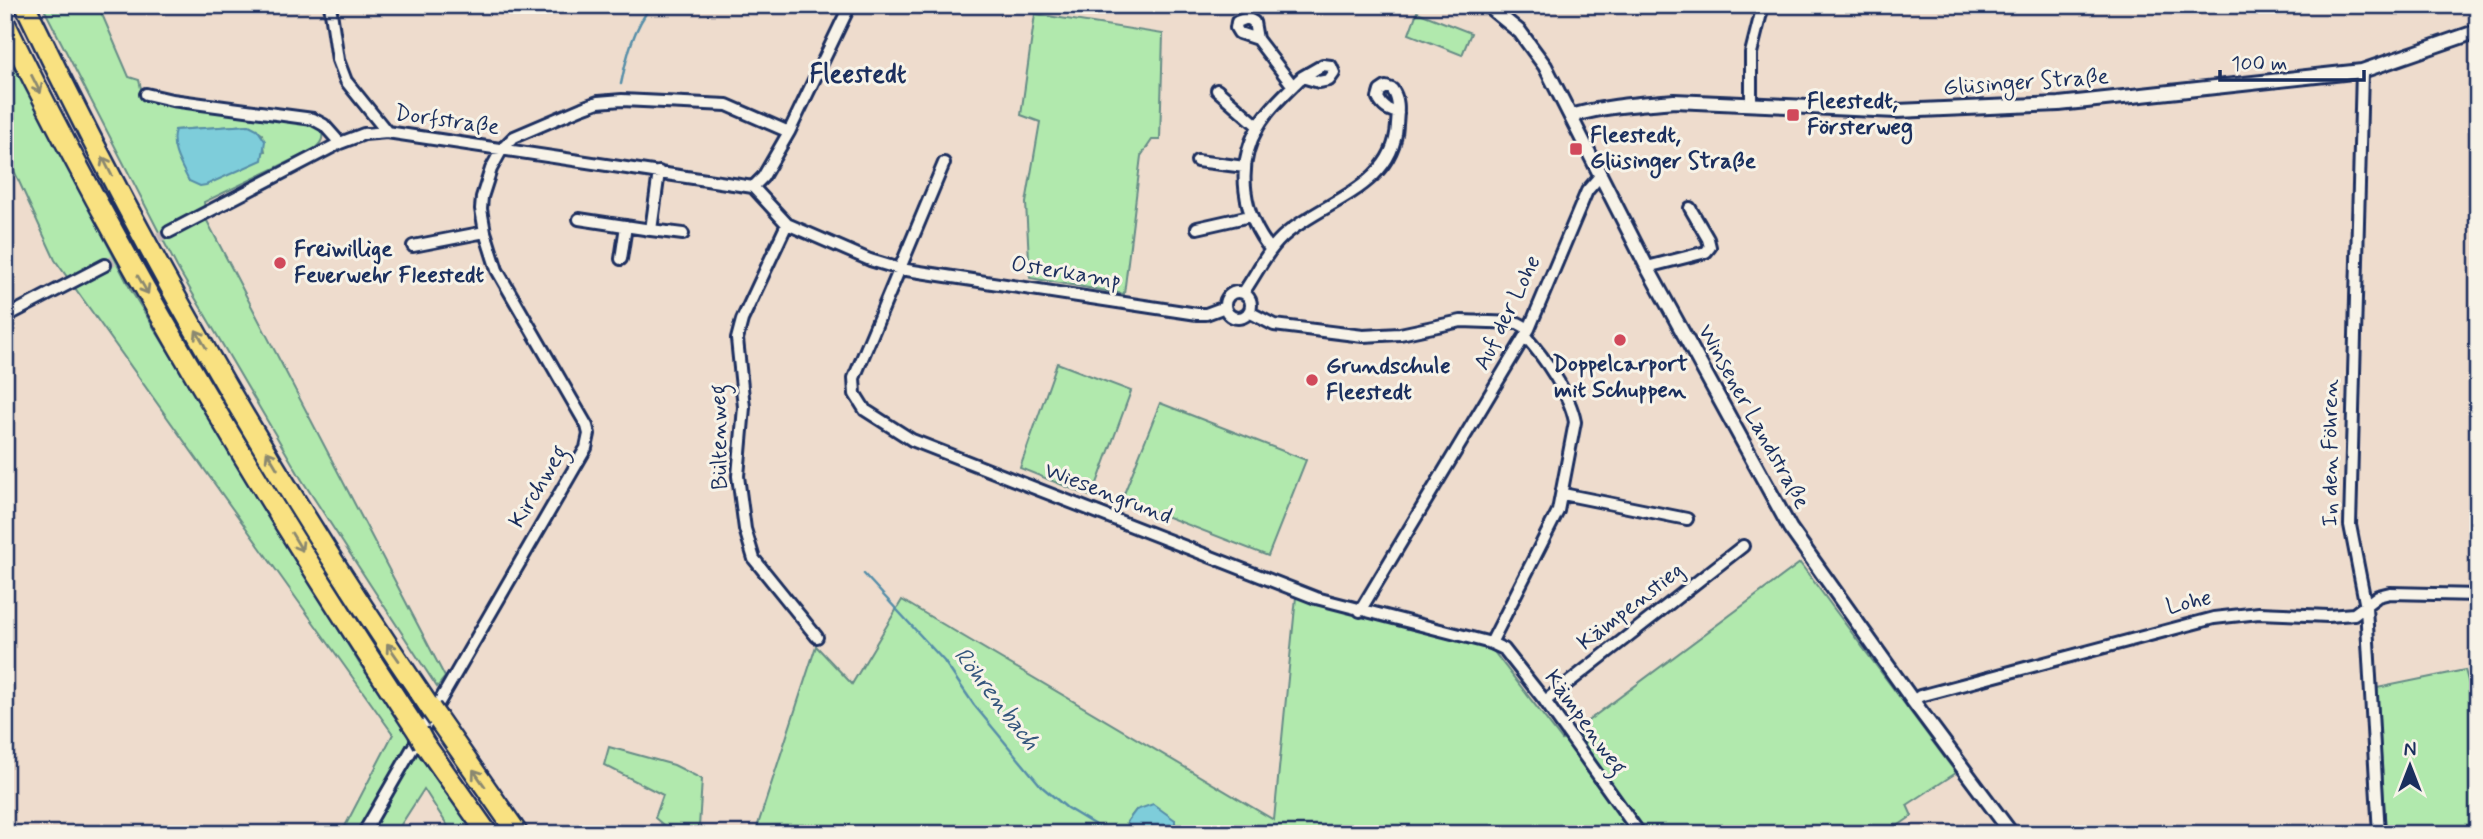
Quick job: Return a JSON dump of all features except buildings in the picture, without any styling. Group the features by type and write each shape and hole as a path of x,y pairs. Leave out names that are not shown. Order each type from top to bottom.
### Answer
{"highway":[{"path":"25,5 138,227 235,398 330,557 518,834"},
{"path":"5,23 143,287 305,555 421,738 488,834"}],"street":[{"path":"330,5 338,60 346,80 387,132"},
{"path":"753,187 763,177 789,132 850,5"},
{"name":"Winsener Landstraße","path":"1487,5 1532,46 1571,116 1647,267 1790,528 2012,834"},
{"path":"1751,105 1752,53 1763,5"},
{"name":"Glüsinger Straße","path":"1571,116 1587,111 1662,102 1908,111 2059,104 2362,71 2478,31"},
{"path":"1256,39 1297,82 1258,126 1245,167 1244,190 1250,216 1259,236 1271,250"},
{"name":"In den Föhren","path":"2362,71 2350,525 2366,607 2379,834"},
{"path":"1217,90 1258,126"},
{"path":"146,94 313,119 324,125 340,143"},
{"path":"502,149 514,137 582,108 598,102 622,100 727,105 789,132"},
{"path":"1249,312 1250,301 1243,293 1271,250 1286,234 1358,188 1382,168 1391,154 1396,137 1398,113"},
{"name":"Dorfstraße","path":"169,232 340,143 364,134 387,132 753,187"},
{"name":"Kirchweg","path":"363,834 586,448 589,434 587,426 497,270 485,232 482,197 491,169 502,149"},
{"path":"1197,161 1245,167"},
{"path":"900,269 944,163"},
{"path":"651,230 659,172"},
{"name":"Auf der Lohe","path":"1360,611 1527,332 1587,191 1600,176"},
{"name":"Osterkamp","path":"753,187 788,224 870,260 900,269 1198,314 1225,307"},
{"path":"1647,267 1706,252 1710,247 1690,208"},
{"path":"1197,228 1250,216"},
{"path":"579,219 683,234"},
{"name":"Bültenweg","path":"788,224 742,320 737,339 744,407 738,475 745,530 754,559 817,637"},
{"path":"621,260 626,226"},
{"path":"413,246 485,232"},
{"path":"5,317 105,265"},
{"name":"Wiesengrund","path":"900,269 854,378 855,394 865,410 912,440 1316,598 1491,643"},
{"name":"Osterkamp","path":"1243,293 1237,292 1228,297 1225,307 1228,314 1235,318 1243,317 1249,312 1274,325 1363,336 1400,334 1461,321 1518,323 1527,332"},
{"path":"1491,643 1558,511 1574,422 1572,409 1527,332"},
{"path":"1563,494 1687,519"},
{"name":"Kämpenstieg","path":"1545,701 1743,546"},
{"name":"Lohe","path":"1913,701 1920,696 2214,618 2259,613 2329,616 2354,614 2378,596 2390,593 2478,595"},
{"name":"Kämpenweg","path":"1491,643 1504,649 1545,701 1640,834"}],"green space":[{"path":"42,5 98,5 129,77 139,80 143,97 311,122 320,127 322,140 313,150 204,202 206,219 445,677 437,687 302,480 177,267","holes":["249,125 262,134 265,151 189,181 174,144 175,130"]},
{"path":"1417,12 1471,33 1462,55 1409,34"},
{"path":"1035,14 1163,34 1160,140 1152,140 1141,156 1124,294 1030,278 1026,203 1040,122 1021,115"},
{"path":"5,46 132,292 359,663 479,834 453,834 424,789 395,834 341,834 393,734 55,260 5,151"},
{"path":"1057,363 1131,391 1092,497 1020,468"},
{"path":"1160,403 1306,460 1268,556 1122,499"},
{"path":"1800,563 1956,773 1907,805 1912,816 1886,834 1175,834 1175,820 1136,810 1127,822 1131,834 755,834 816,646 852,684 902,600 1274,820 1296,597 1491,648 1562,740"},
{"path":"2465,670 2478,716 2478,834 2386,834 2377,688"},
{"path":"609,747 674,765 702,779 699,827 721,834 674,834 655,818 663,795 604,765"}],"water":[{"path":"249,125 257,129 265,141 262,160 206,185 200,186 189,181 175,149 175,130"},
{"path":"1153,804 1175,820 1175,834 1131,834 1127,822 1136,810"}],"waterway":[{"name":"Röhrenbach","path":"621,84 635,33 652,5"},
{"name":"Röhrenbach","path":"864,574 944,661 974,705 1041,786 1067,808 1110,834"}],"tunnel":[{"path":"105,265 169,232"}],"place":[{"name":"Fleestedt, Försterweg","path":"1793,115"},
{"name":"Fleestedt, Glüsinger Straße","path":"1576,149"},
{"name":"Freiwillige Feuerwehr Fleestedt","path":"280,263"},
{"name":"Doppelcarport mit Schuppen","path":"1620,340"},
{"name":"Grundschule Fleestedt","path":"1312,380"}],"district":[{"name":"Fleestedt","path":"858,75"}]}
